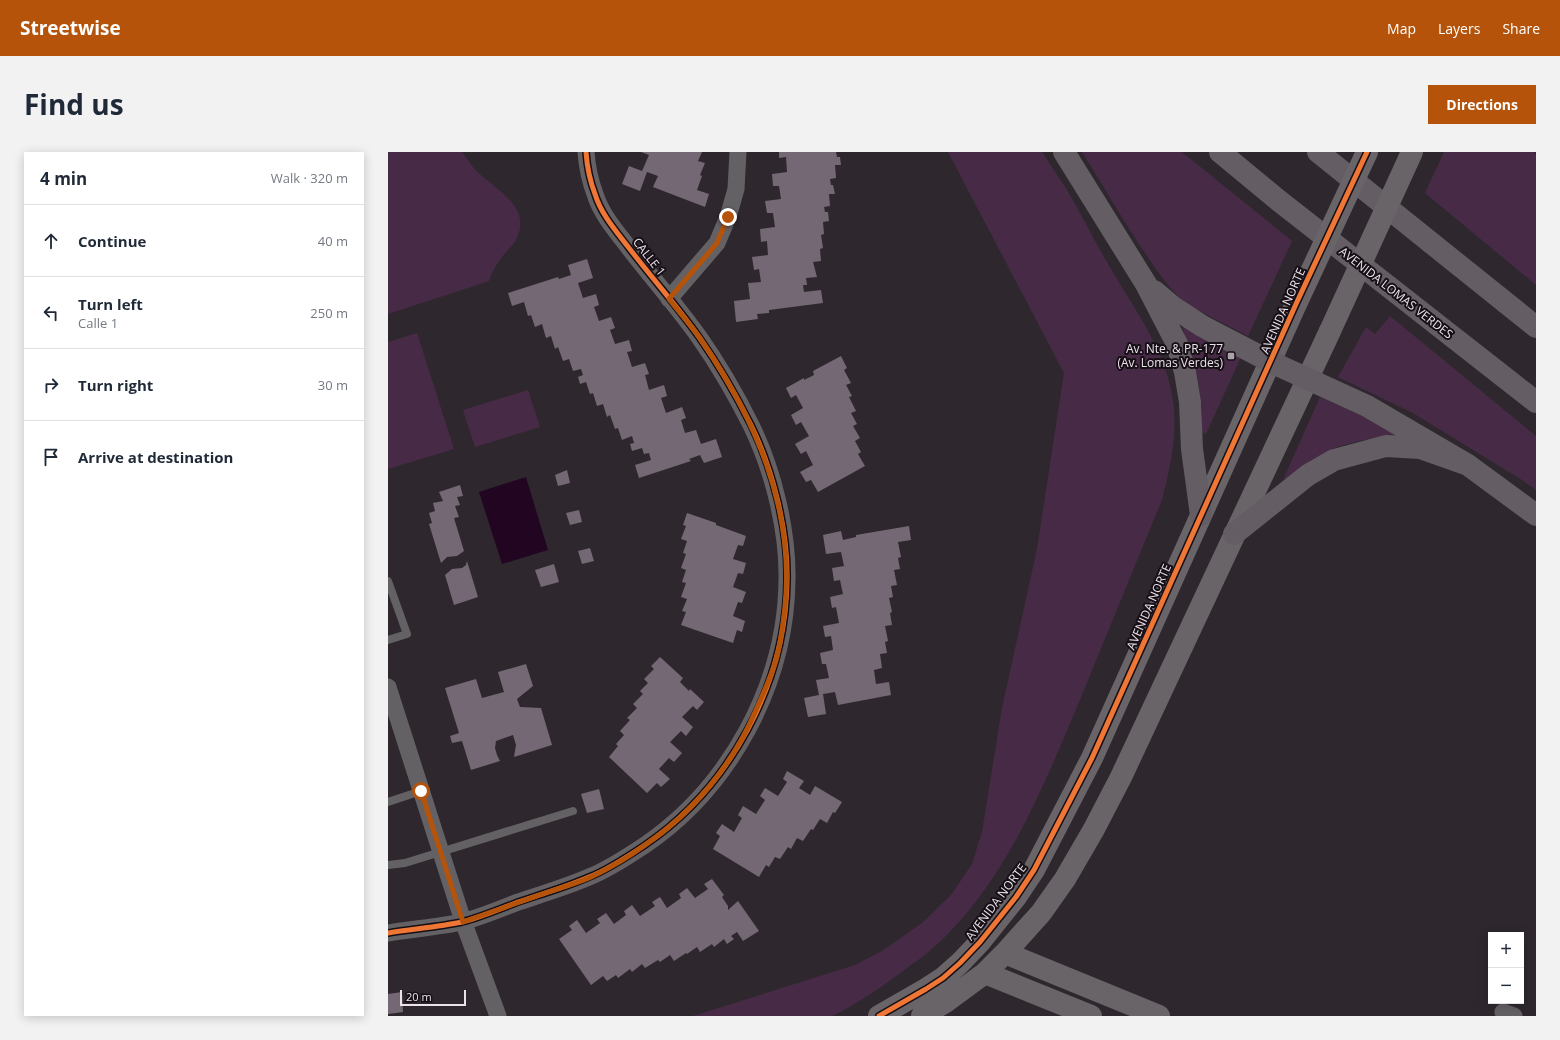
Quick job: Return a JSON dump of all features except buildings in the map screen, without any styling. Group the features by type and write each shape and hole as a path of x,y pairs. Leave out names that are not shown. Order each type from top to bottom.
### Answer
{"highway":[{"path":"1064,152 1146,284 1177,344 1185,372 1190,402 1192,449 1201,515"},
{"name":"AVENIDA LOMAS VERDES","path":"1220,152 1278,200 1536,402"},
{"path":"1318,152 1536,327"},
{"path":"1146,284 1173,307 1202,326 1271,362 1366,406 1468,465 1536,515"},
{"path":"1234,534 1308,475 1334,460 1386,446 1420,448 1468,465"}],"street":[{"name":"CALLE 1","path":"388,933 463,922 591,877 644,846 674,824 708,790 733,754 750,725 776,660 784,620 787,580 785,544 780,510 768,466 751,426 725,378 699,337 610,223 595,196 586,161 586,152"},
{"path":"669,299 717,243 728,217 736,189 738,152"},
{"name":"AVENIDA NORTE","path":"879,1016 943,978 960,963 980,942 1016,897 1034,870 1098,746 1296,304 1367,152"},
{"path":"922,1016 947,1001 985,973 1005,954 1042,913 1065,879 1094,829 1154,709 1412,152"},
{"path":"388,687 392,715 421,791 463,922 498,1016"},
{"path":"980,942 1005,954 1159,1016"},
{"path":"960,963 1091,1016"}],"lane":[{"path":"388,581 407,634 388,640"},
{"path":"388,802 421,791"},
{"path":"388,865 405,863 573,811"}],"shaded area":[{"path":"388,152 462,152 476,171 512,203 520,219 520,229 516,240 498,262 489,281 388,314"},
{"path":"948,152 1042,152 1067,190 1108,264 1138,313 1156,347 1169,382 1173,401 1175,426 1170,463 1162,500 1084,690 1039,794 1003,862 959,923 920,959 871,994 832,1016 693,1016 855,965 882,951 922,923 951,895 972,864 982,832 1002,708 1037,549 1064,373"},
{"path":"1082,152 1182,152 1292,241 1248,336 1188,305 1176,294 1161,276 1139,243"},
{"path":"1444,152 1534,152 1536,155 1536,285 1425,193"},
{"path":"1390,316 1536,436 1536,490 1413,413 1338,377 1366,327 1375,334"},
{"path":"1182,326 1241,357 1206,434 1202,432 1202,407 1197,375"},
{"path":"417,333 454,449 388,469 388,342"},
{"path":"528,390 540,427 475,447 463,410"},
{"path":"1320,397 1405,435 1359,441 1336,447 1285,479 1284,478"},
{"path":"526,477 548,550 502,564 479,492"}],"cycle path":[{"path":"388,933 453,924 476,918 572,884 595,874 645,845 675,821 703,794 727,763 748,730 764,694 776,657 784,619 787,561 778,501 766,461 751,425 706,347 682,314 614,229 605,215 592,184 586,152"},
{"path":"879,1016 943,978 960,963 980,942 1016,897 1034,870 1092,758 1296,304 1367,152"}],"place":[{"name":"Av. Nte. & PR-177 (Av. Lomas Verdes)","path":"1231,356"}],"route":[{"path":"421,791 463,922 591,877 644,846 674,824 708,790 733,754 750,725 776,660 784,620 787,580 785,544 780,510 768,466 751,426 725,378 699,337 669,299 717,243 728,217"}]}
